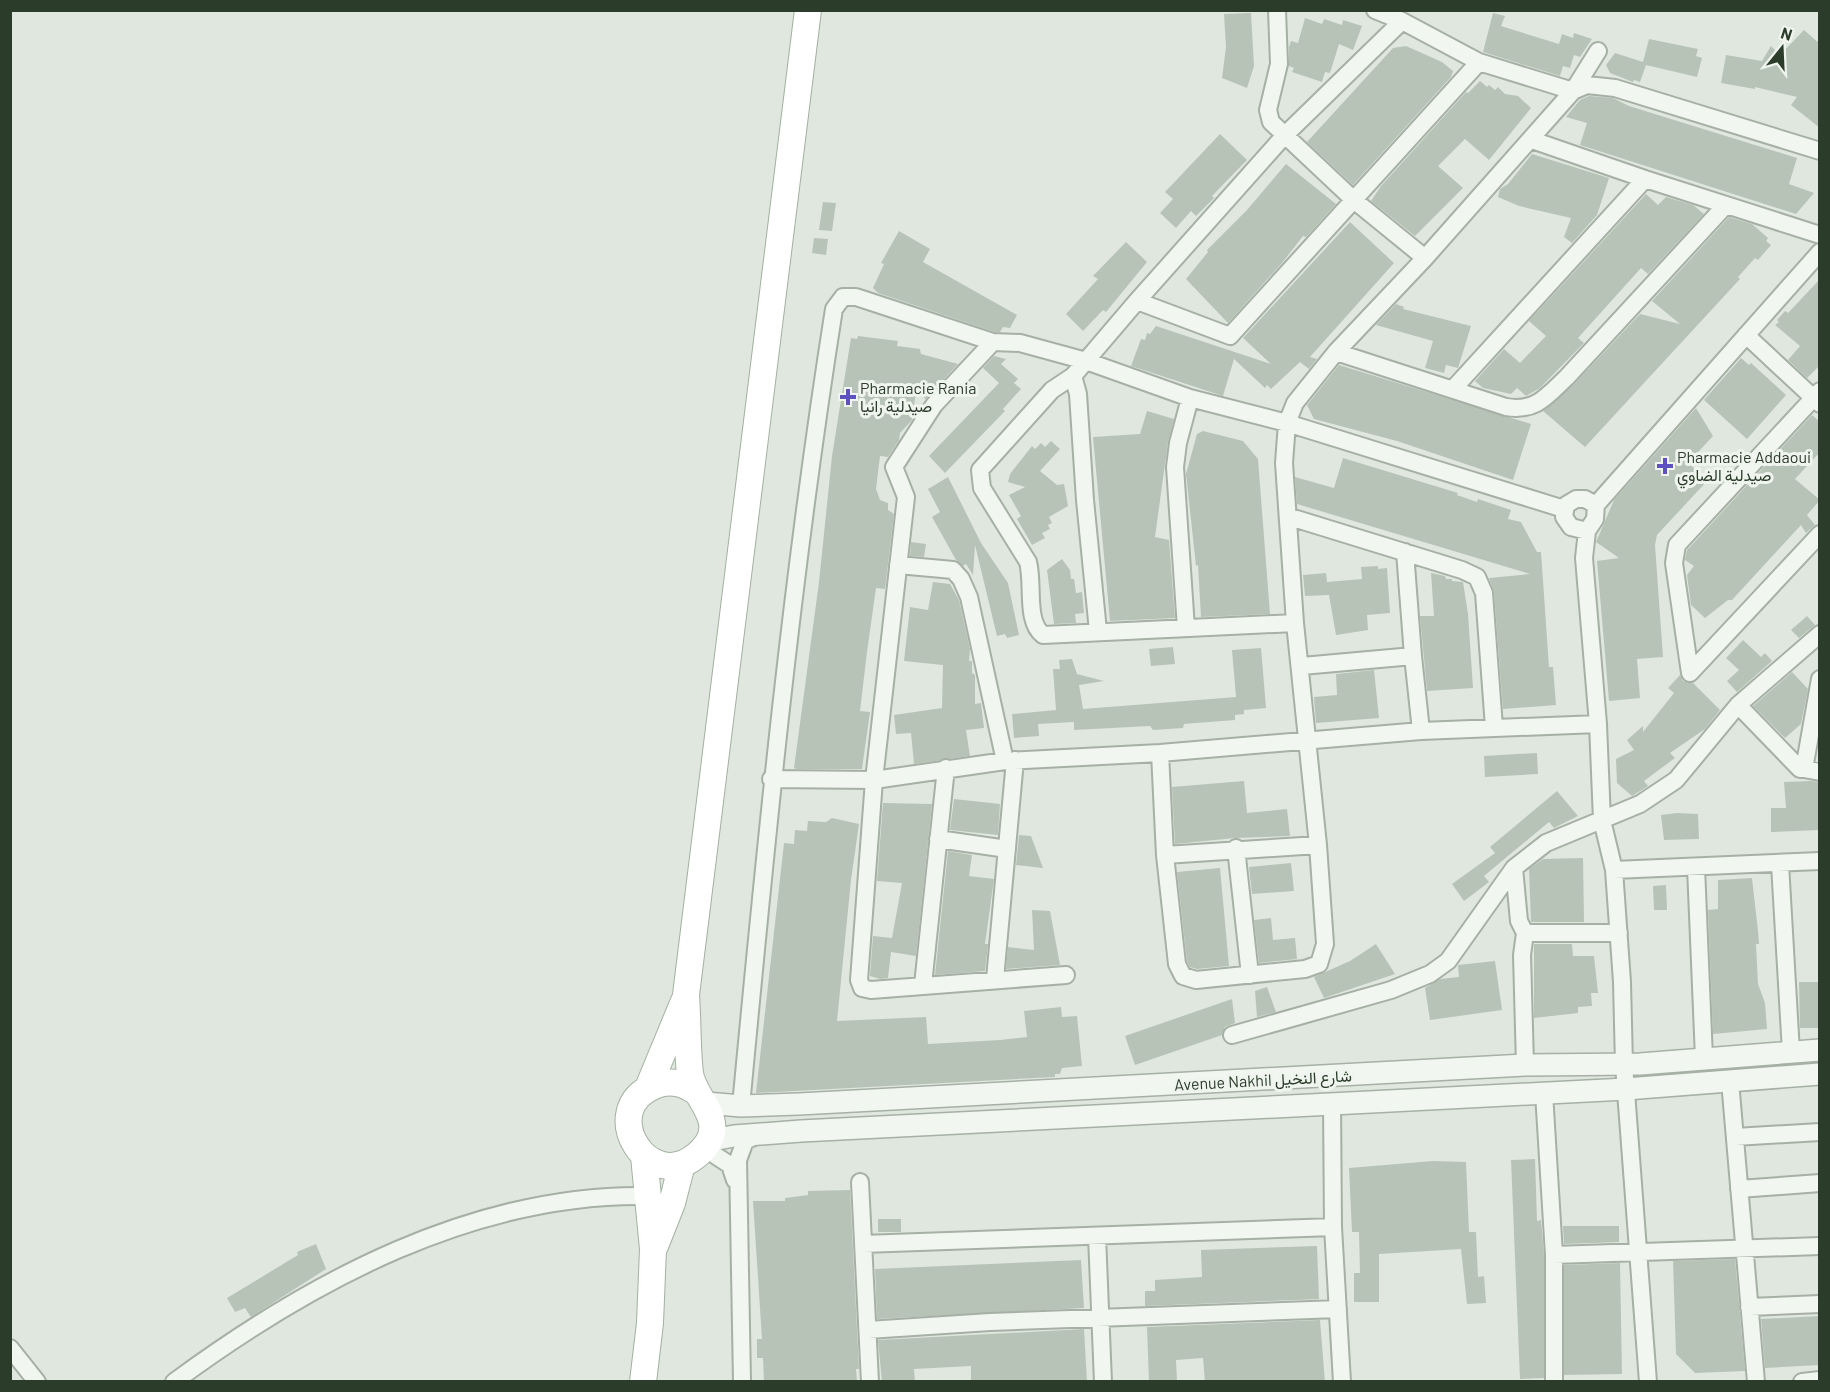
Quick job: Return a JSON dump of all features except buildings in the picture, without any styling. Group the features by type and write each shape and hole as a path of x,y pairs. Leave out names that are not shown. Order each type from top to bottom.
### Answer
{"main road":[{"path":"686,995 648,1088 633,1105 629,1121 631,1138 644,1156 659,1164 682,1164 694,1158 706,1145 711,1122 690,1074 686,995 808,10"},
{"path":"648,1088 671,1082 700,1096"},
{"path":"643,1382 650,1323 653,1250 644,1156"},
{"path":"653,1250 672,1203 682,1164"}],"street":[{"path":"1277,10 1279,64 1268,116 1284,136 1355,201 1425,258"},
{"path":"1375,10 1402,21 1479,62 1573,91 1587,85 1615,88 1820,152"},
{"path":"1295,623 1098,631 1048,636 1038,631 1033,622 1032,576 1028,562 982,488 979,479 980,470 986,460 1053,390 1073,376 1284,136 1402,21"},
{"path":"1160,753 1166,855 1177,964 1182,976 1196,980 1305,969 1319,964 1323,957 1325,944 1302,666 1295,623 1290,517 1284,463 1287,423 1295,403 1336,352 1532,140 1573,91 1599,51"},
{"path":"1137,301 1230,336 1479,62"},
{"path":"1532,140 1644,180 1820,235"},
{"path":"1453,389 1644,180"},
{"path":"1336,352 1506,407 1526,408 1536,405 1567,377 1725,206"},
{"path":"1648,1382 1624,1065 1614,870 1602,820 1598,724 1584,558 1587,531 1594,519 1596,505 1820,252"},
{"path":"741,1106 771,779 803,520 834,309 843,297 856,297 993,342 1020,343 1086,361 1190,398 1287,423 1564,509"},
{"path":"1746,335 1817,398 1677,545 1674,563 1690,673 1820,534"},
{"path":"993,342 934,405 894,467 906,496 874,780 859,980 862,988 871,990 1066,975"},
{"path":"1073,376 1078,394 1085,501 1098,631"},
{"path":"1186,628 1175,467 1178,443 1190,398"},
{"path":"1587,531 1568,524 1564,517 1564,509 1576,498 1596,505"},
{"path":"1290,517 1470,573 1482,584 1494,727"},
{"path":"1406,552 1421,731"},
{"path":"898,565 953,570 961,579 969,597 1010,760 1007,849 994,979"},
{"path":"1232,1035 1391,990 1430,974 1448,961 1514,868 1546,843 1640,804 1677,780 1738,705 1820,634"},
{"path":"1302,666 1413,656"},
{"path":"1738,705 1800,769 1812,770 1820,679"},
{"path":"771,779 874,780 1010,760 1160,753 1421,731 1598,724"},
{"path":"923,985 946,768"},
{"path":"938,839 1007,849"},
{"path":"1166,855 1236,848 1318,844"},
{"path":"1236,848 1250,975"},
{"path":"1614,870 1820,861"},
{"path":"1780,864 1791,1052"},
{"path":"1696,867 1704,1058"},
{"path":"1514,868 1519,921 1525,933 1522,955 1525,1065"},
{"path":"1525,933 1618,933"},
{"name":"Avenue Nakhil شارع النخيل","path":"700,1096 741,1106 1525,1065 1624,1065 1820,1050"},
{"name":"Avenue Nakhil شارع النخيل","path":"706,1145 760,1134 1626,1089 1820,1074"},
{"path":"1730,1081 1756,1382"},
{"path":"1544,1093 1554,1255 1554,1382"},
{"path":"1332,1103 1333,1227 1342,1382"},
{"path":"1735,1137 1820,1132"},
{"path":"742,1382 738,1160 745,1141 760,1134"},
{"path":"706,1145 730,1165 738,1189"},
{"path":"860,1182 870,1382"},
{"path":"1739,1189 1820,1183"},
{"path":"174,1382 279,1313 380,1256 478,1221 542,1204 612,1195 648,1196"},
{"path":"863,1244 1333,1227"},
{"path":"1097,1236 1103,1382"},
{"path":"1554,1255 1820,1246"},
{"path":"1749,1307 1820,1304"},
{"path":"868,1330 1338,1308"},
{"path":"10,1348 37,1382"},
{"path":"1802,1382 1820,1380"}],"place":[{"name":"Pharmacie Rania صيدلية رانيا","path":"848,397"},
{"name":"Pharmacie Addaoui صيدلية الضاوي","path":"1665,466"}]}
